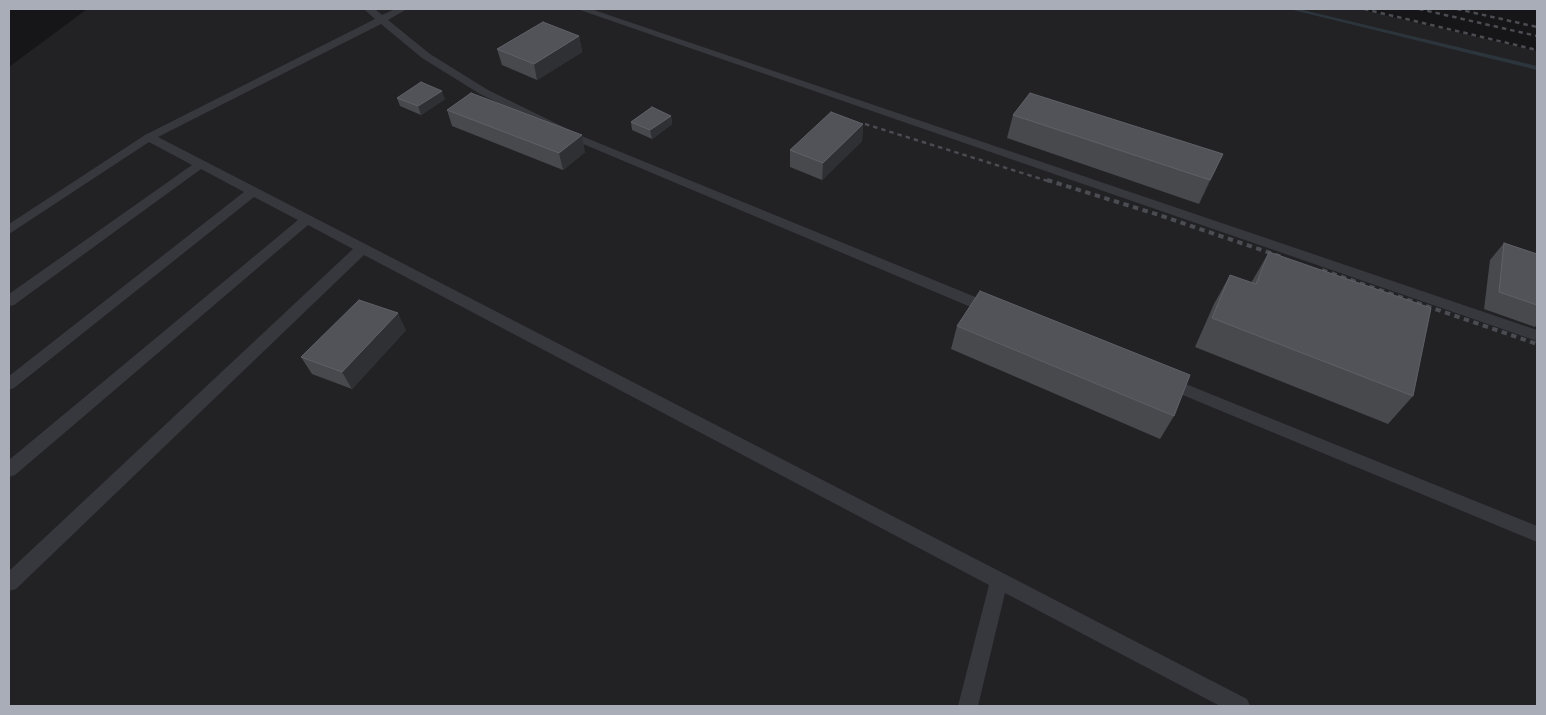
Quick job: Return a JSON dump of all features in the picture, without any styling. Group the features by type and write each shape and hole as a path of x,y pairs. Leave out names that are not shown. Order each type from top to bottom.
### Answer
{"lane":[{"path":"369,9 426,56 484,92 580,139 1003,314"},
{"path":"9,230 149,136 402,9"},
{"path":"582,9 1537,336"},
{"path":"149,136 1240,706"},
{"path":"9,301 201,164"},
{"path":"9,384 253,191"},
{"path":"9,470 307,219"},
{"path":"9,582 363,248"},
{"path":"1150,375 1537,534"},
{"path":"968,706 999,580"}],"shaded area":[{"path":"87,9 1359,9 1537,51 1537,706 9,706 9,67"}],"building":[{"path":"543,22 579,36 534,64 497,49"},
{"path":"421,82 442,91 418,106 397,98"},
{"path":"471,93 582,135 559,153 447,110"},
{"path":"1030,93 1223,154 1210,180 1013,115"},
{"path":"652,107 671,116 650,130 631,122"},
{"path":"831,112 863,124 823,163 790,150"},
{"path":"1504,243 1537,254 1537,305 1499,292"},
{"path":"1269,252 1431,308 1413,396 1212,318 1230,275 1256,284"},
{"path":"980,291 1190,375 1174,416 957,326"},
{"path":"359,300 398,313 342,372 301,357"}],"waterway":[{"path":"1292,9 1537,68"}],"railway":[{"path":"1364,9 1537,50"},
{"path":"1419,9 1537,36"},
{"path":"1457,9 1537,27"},
{"path":"865,124 1051,182"},
{"path":"1047,180 1159,215 1282,257"},
{"path":"1322,270 1537,344"}]}
